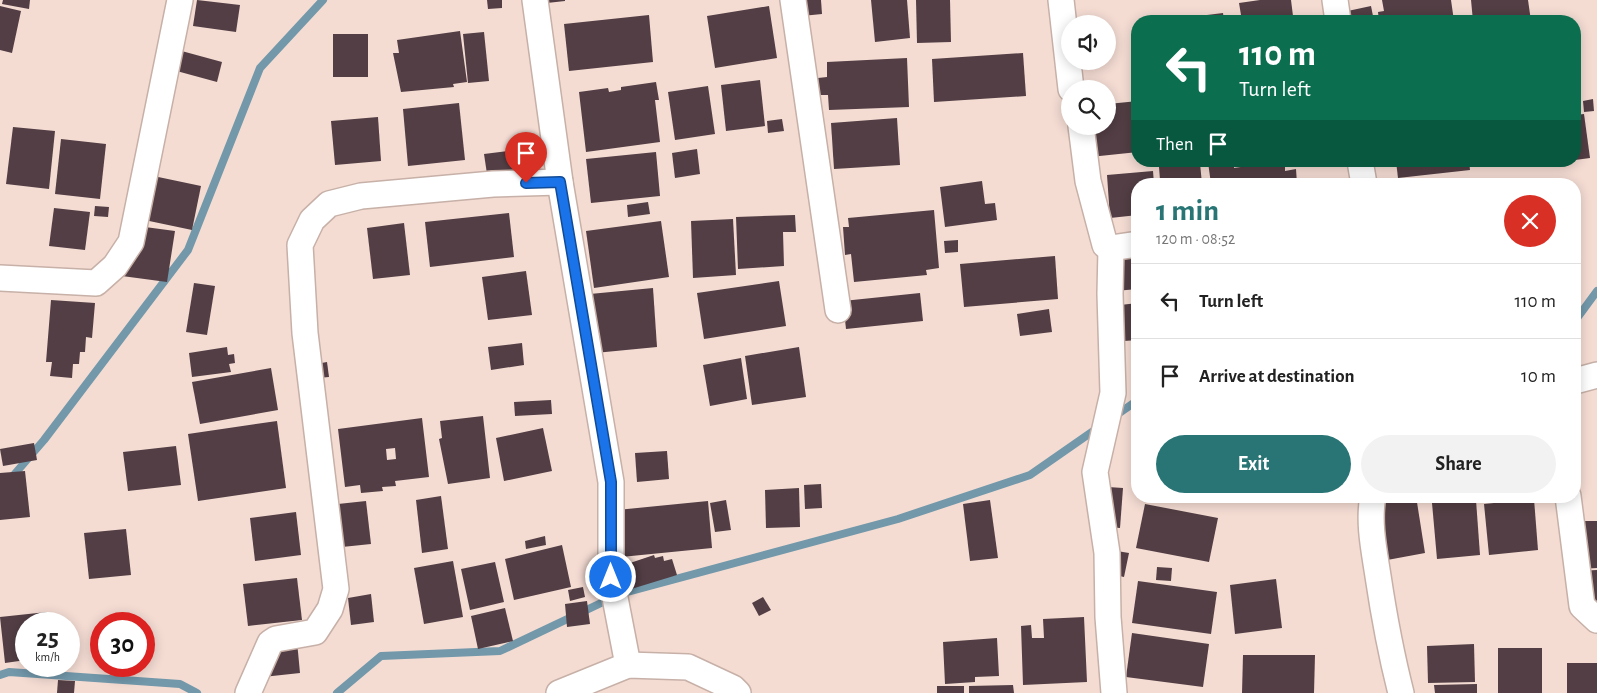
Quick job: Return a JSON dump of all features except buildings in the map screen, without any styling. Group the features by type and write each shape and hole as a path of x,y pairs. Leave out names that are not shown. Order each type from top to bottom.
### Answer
{"street":[{"path":"0,278 96,283 115,266 130,242 180,0"},
{"path":"535,0 560,182 611,482 611,577 628,664"},
{"path":"793,0 838,310"},
{"path":"1061,0 1070,80"},
{"path":"1335,0 1337,15"},
{"path":"1082,135 1088,181 1105,245 1111,248 1131,245"},
{"path":"248,693 270,644 276,639 315,632 330,609 336,589 305,323 300,245 312,220 329,204 361,196 493,184 560,182"},
{"path":"1111,248 1110,294 1113,393 1095,472 1107,553 1108,617 1114,693"},
{"path":"1581,379 1597,375"},
{"path":"1372,503 1370,512 1375,559 1388,643 1401,693"},
{"path":"1569,503 1582,606 1597,620"},
{"path":"559,693 628,664 688,667 733,688 738,693"}],"waterway":[{"path":"0,491 44,440 188,250 260,68 323,0"},
{"path":"1581,313 1597,291"},
{"path":"1115,416 1131,405"},
{"path":"337,693 381,656 500,651 620,594 898,519 1030,475 1099,427"},
{"path":"0,675 9,672 180,684 197,693"}],"route":[{"path":"526,183 560,182 611,482 611,577"}]}
